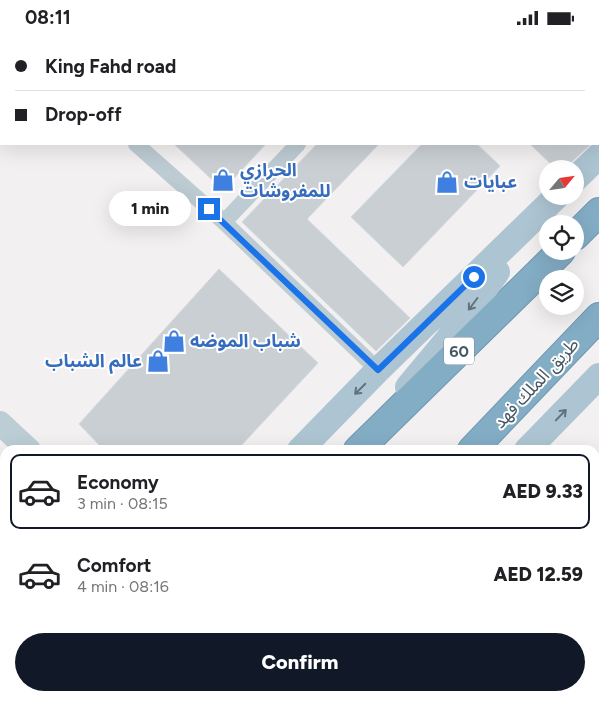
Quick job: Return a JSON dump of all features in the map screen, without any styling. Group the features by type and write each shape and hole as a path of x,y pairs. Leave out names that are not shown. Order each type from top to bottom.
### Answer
{"highway":[{"path":"584,227 599,212"},
{"name":"60","path":"362,445 552,260"},
{"name":"طريق الملك فهد","path":"477,445 599,317"},
{"path":"548,370 599,325"}],"main road":[{"path":"584,170 599,155"},
{"path":"305,445 378,370 548,205"},
{"path":"361,445 448,339 548,205"},
{"path":"532,445 599,376"}],"street":[{"path":"137,145 224,222 378,370"},
{"path":"224,222 297,145"},
{"path":"0,423 24,445"}],"building":[{"path":"175,145 265,145 223,190"},
{"path":"316,145 378,145 307,219 410,318 376,351 242,222"},
{"path":"421,145 478,145 500,166 403,267 351,217"},
{"path":"531,145 590,145 574,160 547,160"},
{"path":"219,269 318,363 242,445 99,445 79,424"}],"place":[{"name":"الحرازي للمفروشات","path":"223,180"},
{"name":"عبايات","path":"447,182"},
{"name":"شباب الموضه","path":"174,341"},
{"name":"عالم الشباب","path":"158,361"}],"route":[{"path":"209,209 378,370 474,277"}]}
